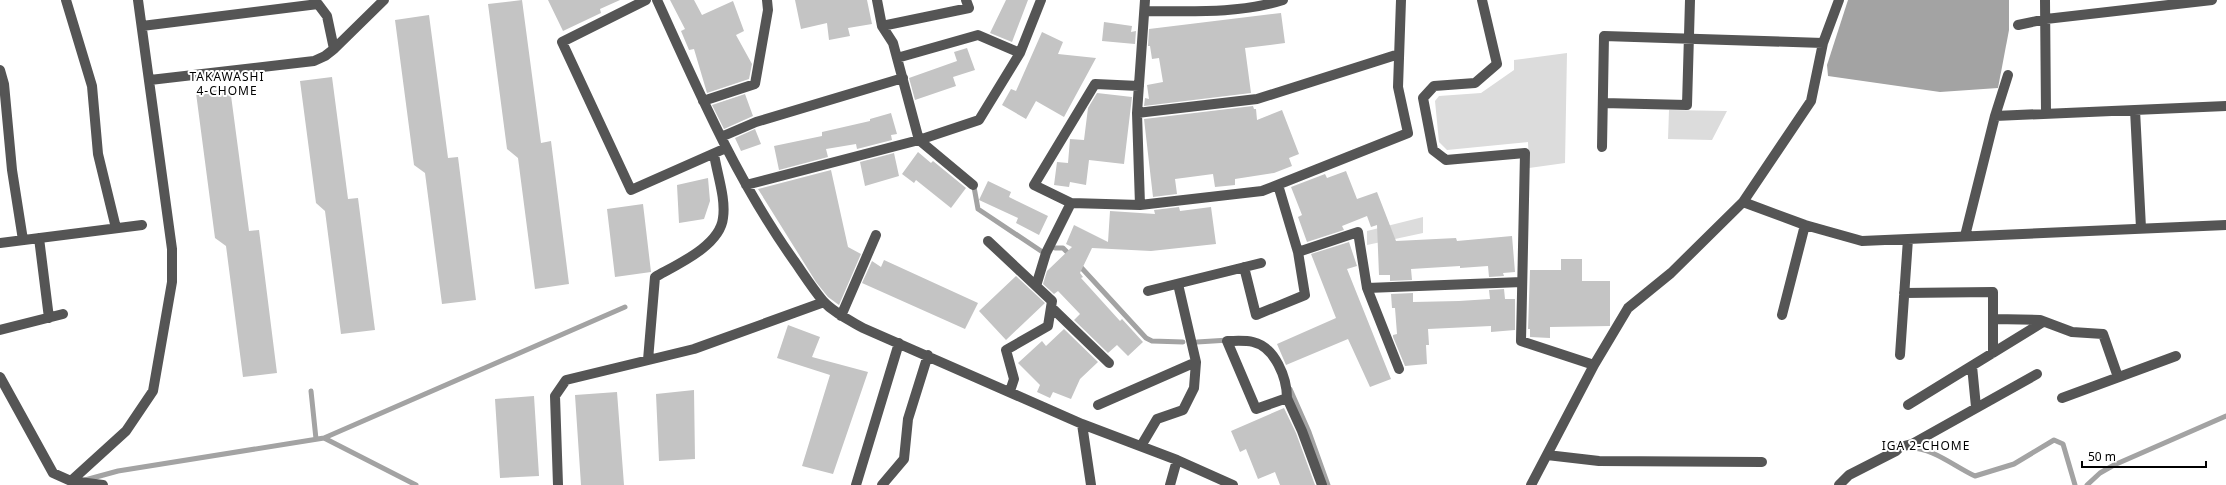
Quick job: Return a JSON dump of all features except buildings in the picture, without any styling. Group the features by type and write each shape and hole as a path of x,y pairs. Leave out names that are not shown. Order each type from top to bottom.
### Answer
{"street":[{"path":"66,0 92,86 98,154 116,228"},
{"path":"71,483 126,431 153,391 172,282 172,249 138,0"},
{"path":"150,80 314,61 325,56 334,49 384,0"},
{"path":"646,0 562,42 631,190 726,148"},
{"path":"657,0 703,101 746,185 781,242 824,302 841,316 863,328 928,355 1082,424 1177,460 1233,485"},
{"path":"703,101 755,84 768,10 767,0"},
{"path":"877,0 882,26 893,43 898,58 919,140 973,185"},
{"path":"882,26 969,8 966,0"},
{"path":"746,185 919,140 979,120 1020,53 1041,0"},
{"path":"1140,204 1137,113 1145,0"},
{"path":"1145,11 1210,11 1255,7 1283,0"},
{"path":"1139,86 1095,84 1034,185 1071,203 1140,204 1262,191 1408,132 1398,87 1401,0"},
{"path":"1482,0 1497,64 1475,83 1434,86 1423,98 1433,150 1446,160 1525,153 1521,341 1594,365"},
{"path":"1603,103 1687,105 1690,0"},
{"path":"1531,485 1594,365 1628,308 1671,273 1743,202 1811,101 1822,44 1839,0"},
{"path":"2045,0 2046,113"},
{"path":"2018,25 2046,20 2212,0"},
{"path":"142,26 282,4 318,4 327,16 334,49"},
{"path":"898,58 978,35 1020,53"},
{"path":"1602,147 1604,36 1822,44"},
{"path":"1137,113 1257,99 1399,54"},
{"path":"0,70 4,84 12,170 23,240"},
{"path":"1965,236 1995,116 2008,75"},
{"path":"721,137 756,122 903,78"},
{"path":"1995,116 2226,106"},
{"path":"2135,110 2141,228"},
{"path":"648,360 655,277 697,253 716,234 723,219 722,202 714,154"},
{"path":"1244,267 1256,315 1305,295 1298,252 1278,185"},
{"path":"1743,202 1805,225 1862,241 2226,225"},
{"path":"1036,286 1046,253 1071,203"},
{"path":"0,243 142,225"},
{"path":"1782,315 1805,225"},
{"path":"1298,252 1358,232 1367,288 1399,369"},
{"path":"841,316 876,235"},
{"path":"39,238 49,318"},
{"path":"1900,355 1908,239"},
{"path":"988,241 1052,301 1048,326 1006,350 1014,379 1010,391"},
{"path":"1148,291 1261,263"},
{"path":"1367,288 1522,282"},
{"path":"1141,446 1157,418 1183,410 1194,388 1196,362 1178,284"},
{"path":"1904,293 1993,292 1993,353"},
{"path":"558,485 556,396 566,380 694,349 824,302"},
{"path":"1051,307 1109,363"},
{"path":"0,330 64,314"},
{"path":"1994,319 2043,322 2072,332 2103,334 2118,377"},
{"path":"1908,405 2043,322"},
{"path":"1287,398 1256,409 1227,341 1253,342 1265,348 1278,364 1287,386 1287,398 1302,431 1322,485"},
{"path":"856,485 899,343"},
{"path":"882,485 904,458 908,419 928,355"},
{"path":"2062,398 2176,356"},
{"path":"1098,405 1196,362"},
{"path":"1972,366 1976,407"},
{"path":"1839,485 1849,476 1896,451 1900,447 1912,444 2037,374"},
{"path":"0,377 53,473 71,483 103,485"},
{"path":"1082,424 1091,485"},
{"path":"1547,455 1599,461 1762,462"},
{"path":"1170,485 1177,460"}],"shaded area":[{"path":"1848,0 2009,0 2009,30 1998,88 1940,92 1828,76 1827,65"},
{"path":"1567,53 1565,163 1529,168 1528,142 1447,150 1439,142 1435,101 1439,96 1481,93 1514,70 1514,60"},
{"path":"1669,110 1727,111 1712,140 1668,139"},
{"path":"1423,217 1423,233 1367,245 1367,231"}],"waterway":[{"path":"974,187 978,209 1041,251"},
{"path":"1055,248 1063,248 1071,256"},
{"path":"1078,264 1146,338 1152,341 1183,342"},
{"path":"85,480 118,471 324,438 625,307"},
{"path":"1197,342 1229,340"},
{"path":"1290,389 1309,432 1328,485"},
{"path":"311,391 316,439"},
{"path":"2087,485 2100,473 2114,465 2226,416"},
{"path":"324,438 416,485"},
{"path":"1909,448 1935,454 1975,476 2014,464 2054,440 2063,444 2075,485"}],"district":[{"name":"TAKAWASHI 4-CHOME","path":"227,83"},
{"name":"IGA 2-CHOME","path":"1926,445"}]}
